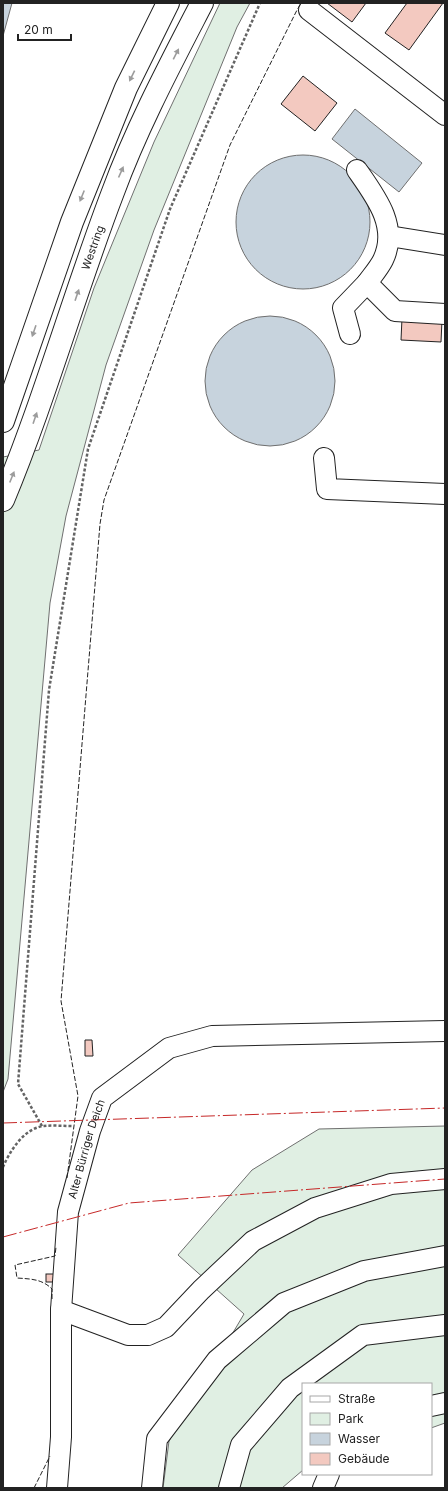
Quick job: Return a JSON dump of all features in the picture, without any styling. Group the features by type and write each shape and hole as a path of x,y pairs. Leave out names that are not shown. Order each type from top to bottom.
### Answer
{"main road":[{"path":"3,421 72,222 126,88 168,3"},
{"name":"Westring","path":"3,500 22,454 113,191 158,90 202,3"}],"lane":[{"path":"309,10 445,114"},
{"path":"350,334 343,308 367,283 382,261 387,249 389,236 387,221 381,205 357,170"},
{"path":"389,236 445,245"},
{"path":"367,283 395,311 445,314"},
{"path":"324,458 327,490 445,494"},
{"name":"Alter Bürriger Deich","path":"57,1488 61,1437 61,1310 68,1212 90,1131 102,1098 169,1048 212,1036 445,1032"},
{"path":"61,1310 128,1335 148,1335 166,1327 201,1290 253,1241 315,1208 390,1184 445,1179"},
{"path":"152,1488 157,1439 217,1360 284,1303 364,1271 445,1256"},
{"path":"229,1488 241,1446 290,1388 364,1335 445,1325"},
{"path":"432,1406 445,1403"},
{"path":"323,1488 329,1475"}],"path":[{"path":"42,1126 18,1084 50,690 88,448 170,209 260,3"},
{"path":"3,1167 8,1156 20,1138 42,1126 73,1126"}],"green space":[{"path":"220,3 250,3 237,27 154,230 106,365 66,516 50,603 8,1079 3,1092 3,457 39,450 94,288 154,142"},
{"path":"445,1126 445,1423 432,1428 432,1383 302,1383 302,1471 282,1488 163,1488 169,1441 244,1314 178,1255 252,1170 319,1129"}],"water":[{"path":"3,3 12,3 3,36"},
{"path":"355,109 422,163 399,192 332,139"},
{"path":"296,155 310,155 329,160 351,174 365,196 369,209 369,235 365,248 351,270 329,284 310,289 296,289 277,284 255,270 241,248 236,229 236,215 241,196 255,174 277,160"},
{"path":"276,316 295,321 316,335 330,356 334,368 334,394 330,406 316,427 295,441 283,445 264,446 245,441 224,427 210,406 206,394 205,375 210,356 224,335 245,321 257,317"}],"building":[{"path":"327,3 366,3 352,22"},
{"path":"407,3 443,3 409,50 385,33"},
{"path":"303,76 337,103 315,131 281,104"},
{"path":"402,318 442,320 441,342 401,340"},
{"path":"85,1040 92,1040 93,1056 85,1056"},
{"path":"46,1274 55,1274 55,1282 46,1282"}],"fence":[{"path":"67,1178 78,1096 61,1001 100,524 104,500 230,145 301,3"},
{"path":"52,1299 52,1289 44,1283 32,1279 17,1278 15,1265 55,1256 56,1247"},
{"path":"34,1488 50,1456"}],"power":[{"path":"3,1123 445,1108"},
{"path":"3,1237 129,1203 445,1179"}]}
